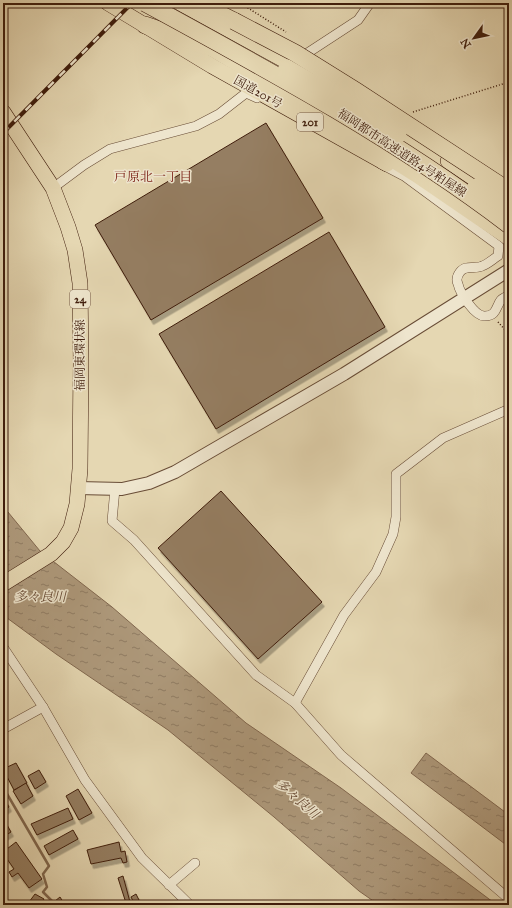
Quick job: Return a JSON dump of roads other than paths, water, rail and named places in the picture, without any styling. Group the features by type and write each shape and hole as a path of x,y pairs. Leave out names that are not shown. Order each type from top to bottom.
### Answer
{"highway":[{"name":"福岡都市高速道路4号粕屋線","path":"145,3 275,74 396,147 480,203 509,225"},
{"path":"169,3 354,107 421,149 509,209"},
{"path":"198,3 295,53 509,191"},
{"path":"145,25 212,48 272,83 417,174 509,238"}],"main road":[{"name":"国道201号","path":"108,3 212,66 415,179 509,246"},
{"path":"180,3 371,108 509,203"},
{"name":"福岡東環状線","path":"3,112 52,188 68,227 75,250 80,283 80,470 77,504 71,528 63,542 51,554 3,584"}],"street":[{"path":"306,54 358,20 370,3"},
{"path":"52,188 84,165 110,149 196,126 219,114 246,93 404,176 499,246 498,256 481,267 468,267 460,271 457,277 458,285 465,298 478,315 484,316 492,314 501,300 509,295"},
{"path":"78,488 115,489 149,483 175,472 344,374 509,270"},
{"path":"295,703 344,615 376,572 393,534 396,517 396,474 443,438 509,409"},
{"path":"115,489 112,521 134,540 256,675 295,703 341,755 507,893"},
{"path":"3,647 43,707 85,780 142,858 190,905"},
{"path":"3,729 43,707"},
{"path":"169,885 195,863"}],"water":[{"name":"多々良川","path":"3,506 40,551 112,607 246,723 341,788 497,905 379,905 359,891 274,817 168,730 56,654 3,615"},
{"path":"426,753 509,815 509,847 411,773"}],"waterway":[{"path":"3,787 49,866 43,874 47,887 43,892 56,905"}],"railway":[{"path":"3,133 132,3"}],"district":[{"name":"戸原北一丁目","path":"153,177"}]}
